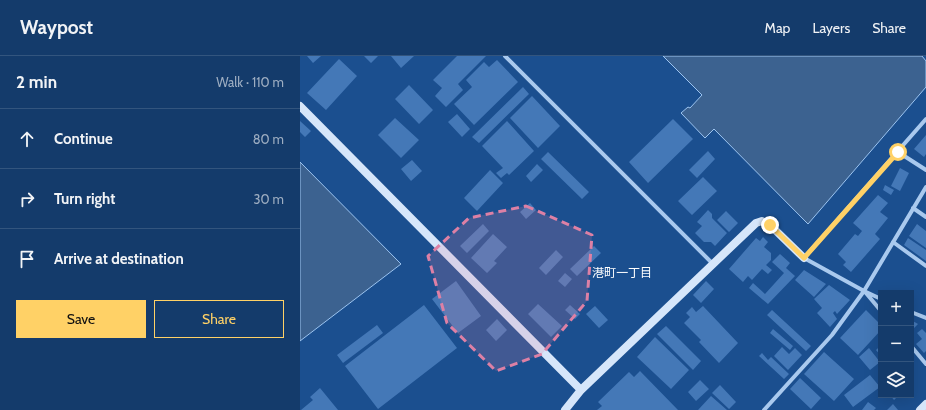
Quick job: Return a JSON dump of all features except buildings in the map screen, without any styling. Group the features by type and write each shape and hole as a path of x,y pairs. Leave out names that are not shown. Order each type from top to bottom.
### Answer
{"street":[{"path":"506,56 713,264"},
{"path":"300,106 581,390"},
{"path":"804,258 926,119"},
{"path":"898,152 926,170"},
{"path":"764,410 832,335 864,292 926,187"},
{"path":"913,208 926,217"},
{"path":"565,410 581,390 756,223 762,221 770,225 804,258 864,292 878,298"},
{"path":"893,242 926,266"},
{"path":"864,292 878,308"},
{"path":"914,313 926,318"},
{"path":"914,350 926,364"},
{"path":"920,410 926,404"}],"highlighted area":[{"path":"526,206 592,235 587,301 542,354 496,371 447,323 428,256 469,218"}],"water":[{"path":"663,56 922,56 926,61 926,87 808,224 714,129 705,138 681,113 688,107 690,108 702,95"},
{"path":"300,162 401,264 300,341"}],"district":[{"name":"港町一丁目","path":"622,273"}],"route":[{"path":"770,225 804,258 898,152"}]}
